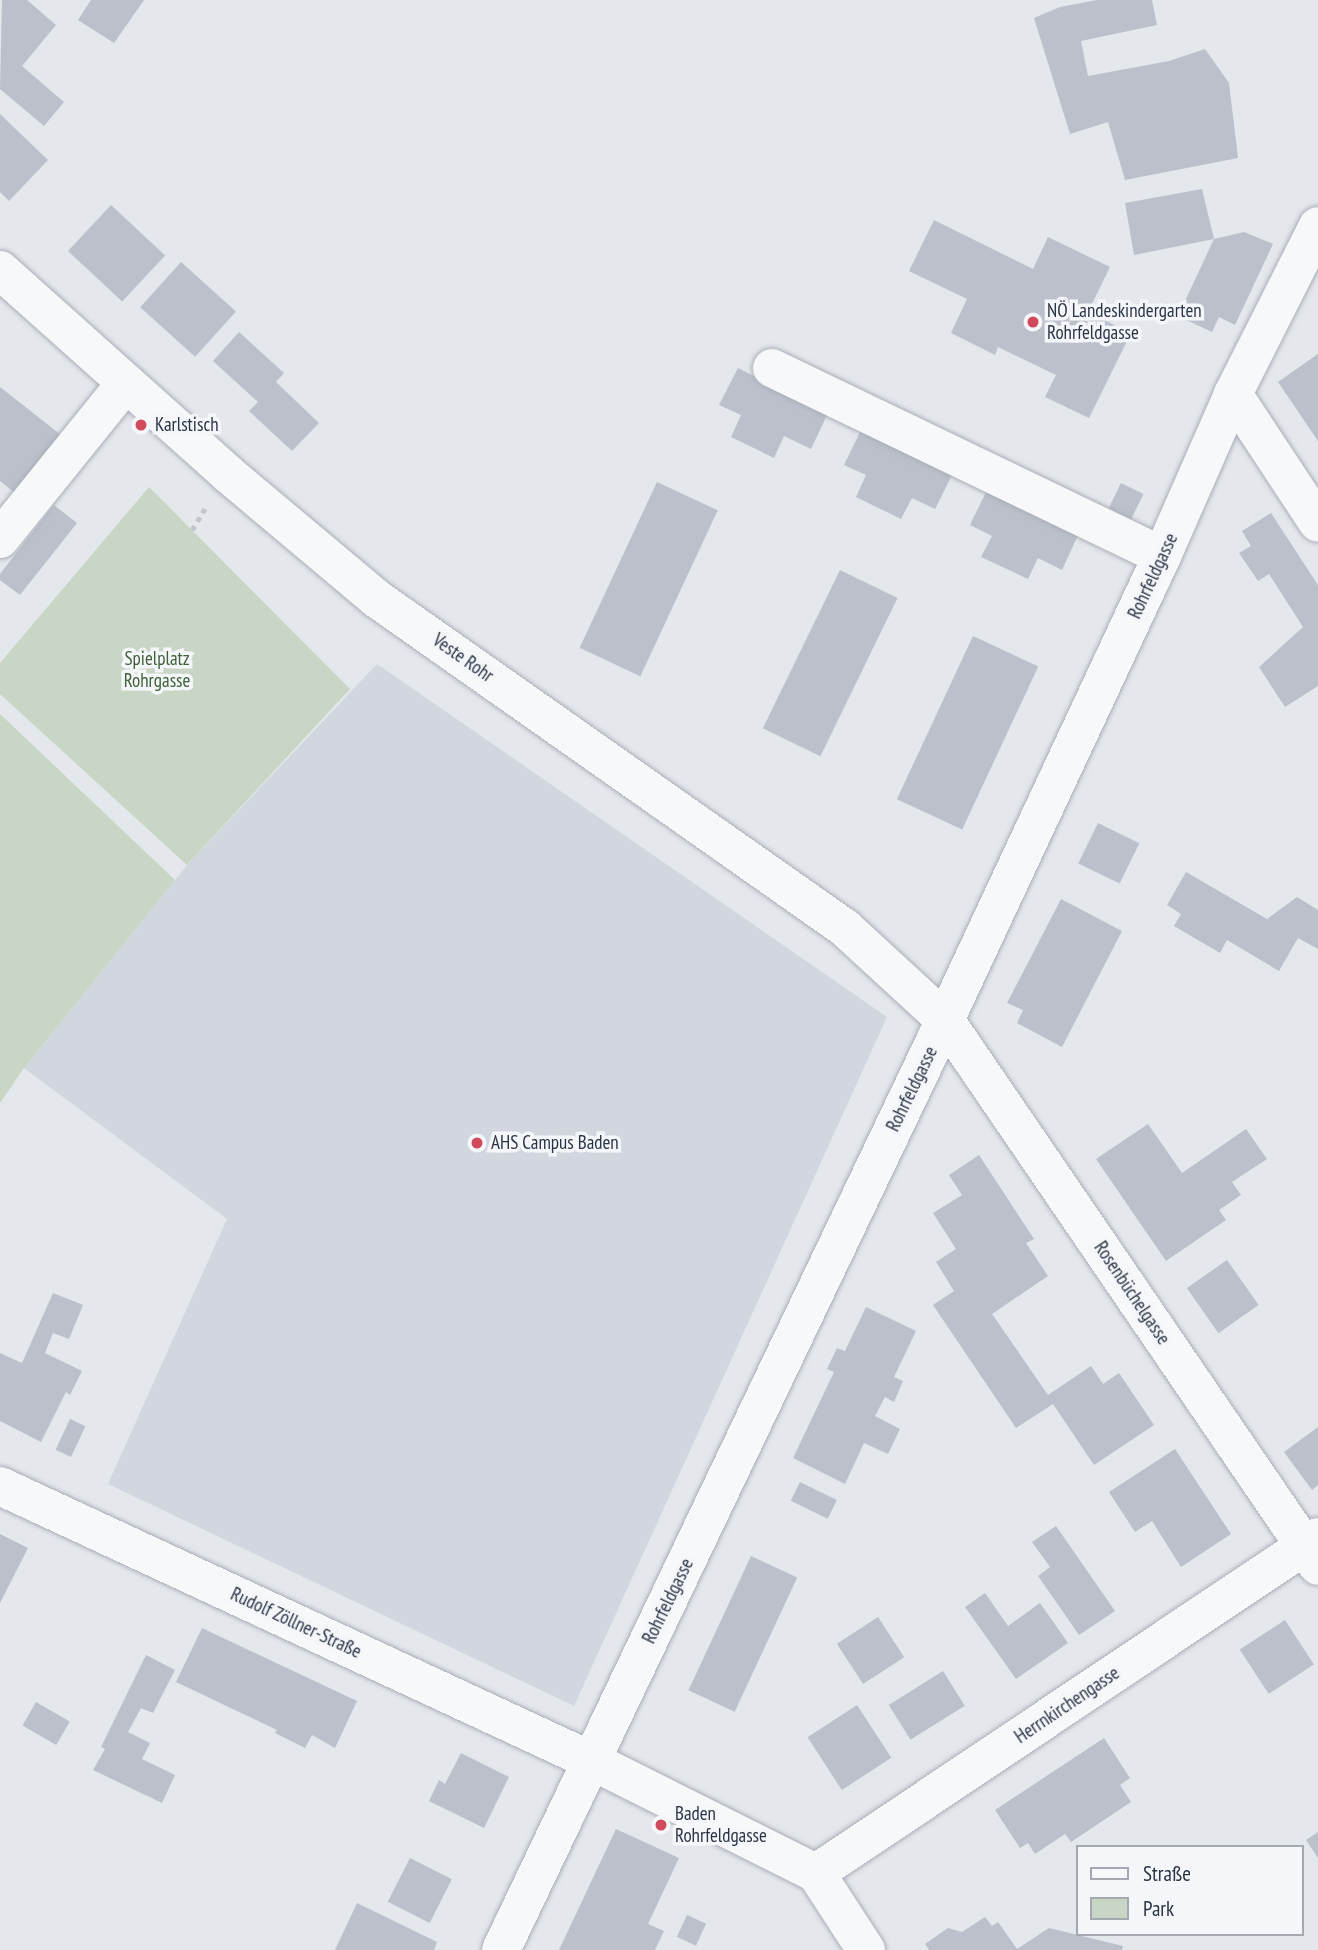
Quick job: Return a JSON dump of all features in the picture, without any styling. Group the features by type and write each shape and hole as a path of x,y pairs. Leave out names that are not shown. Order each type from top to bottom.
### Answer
{"street":[{"name":"Rohrfeldgasse","path":"501,1950 946,1020 1163,556 1233,394 1318,226"},
{"name":"Veste Rohr","path":"0,271 228,474 377,599 845,928 946,1020"},
{"path":"772,368 1163,556"},
{"path":"0,539 125,383"},
{"path":"1233,394 1318,523"},
{"name":"Rosenbüchelgasse","path":"946,1020 1313,1550"},
{"name":"Rudolf Zöllner-Straße","path":"0,1486 592,1761 816,1873"},
{"name":"Herrnkirchengasse","path":"816,1873 1313,1550"},
{"path":"816,1873 866,1950"}],"shaded area":[{"name":"AHS Campus Baden","path":"377,664 887,1017 574,1706 108,1484 227,1219 24,1068 187,865"}],"green space":[{"name":"Spielplatz Rohrgasse","path":"149,487 350,689 187,865 0,694 0,663"},
{"path":"0,714 175,880 24,1068 0,1103"}],"building":[{"path":"2,0 27,0 56,25 22,66 64,102 44,126 0,89"},
{"path":"91,0 144,0 114,43 78,20"},
{"path":"1097,0 1152,0 1157,25 1081,41 1088,76 1169,61 1205,49 1229,83 1238,158 1125,180 1108,122 1070,134 1034,18 1060,7"},
{"path":"0,114 48,160 9,201 0,192"},
{"path":"1202,189 1214,239 1134,255 1125,203"},
{"path":"111,205 165,255 122,302 68,251"},
{"name":"NÖ Landeskindergarten Rohrfeldgasse","path":"934,220 1033,269 1048,237 1110,267 1088,312 1131,333 1089,418 1045,397 1056,375 998,347 995,355 951,333 967,299 909,271"},
{"path":"1244,232 1273,244 1235,325 1219,317 1212,332 1178,316 1214,239"},
{"path":"181,262 236,312 195,357 140,307"},
{"path":"239,332 284,373 276,382 319,423 292,451 249,411 258,402 213,361"},
{"path":"1318,354 1318,441 1278,382"},
{"path":"738,368 828,413 811,449 784,436 774,458 731,437 741,415 719,405"},
{"path":"0,387 61,435 15,493 0,481"},
{"path":"862,428 953,473 935,509 912,498 901,519 856,497 866,475 844,465"},
{"path":"657,482 718,510 640,676 580,648"},
{"path":"1121,483 1143,494 1131,519 1109,508"},
{"path":"988,488 1079,533 1062,570 1038,558 1028,579 981,557 992,536 970,525"},
{"path":"54,505 77,523 20,595 0,580 0,574"},
{"path":"1271,513 1318,585 1318,686 1285,707 1259,667 1303,627 1269,574 1258,581 1239,553 1251,546 1242,531"},
{"path":"840,570 898,598 820,756 763,728"},
{"path":"973,636 1038,666 962,830 897,799"},
{"path":"1098,823 1139,843 1120,884 1078,863"},
{"path":"1186,872 1267,919 1297,897 1318,910 1318,949 1298,938 1279,971 1227,940 1220,953 1174,926 1181,914 1167,905"},
{"path":"1061,899 1122,931 1062,1047 1017,1023 1023,1010 1007,1003"},
{"path":"1148,1124 1182,1173 1246,1129 1267,1159 1232,1182 1241,1195 1219,1210 1226,1220 1166,1261 1096,1159"},
{"path":"979,1155 1034,1239 1026,1243 1048,1276 992,1314 1048,1395 1091,1366 1103,1384 1119,1373 1154,1425 1094,1465 1053,1404 1016,1428 933,1305 954,1291 936,1262 956,1249 933,1213 962,1195 949,1175"},
{"path":"1227,1260 1259,1305 1218,1333 1187,1288"},
{"path":"53,1293 83,1305 69,1339 53,1333 45,1353 82,1371 70,1395 66,1392 41,1442 0,1421 0,1353 22,1363"},
{"path":"866,1307 916,1331 894,1377 903,1381 894,1402 885,1397 875,1416 900,1429 888,1454 864,1443 845,1484 793,1458 834,1372 827,1369 837,1348 845,1351"},
{"path":"70,1419 85,1426 71,1457 56,1450"},
{"path":"1318,1427 1318,1485 1312,1490 1284,1452"},
{"path":"1175,1449 1231,1534 1181,1567 1152,1521 1135,1532 1109,1492"},
{"path":"800,1482 837,1500 828,1519 791,1501"},
{"path":"1056,1526 1115,1611 1079,1635 1038,1576 1050,1567 1032,1542"},
{"path":"0,1534 28,1548 0,1603"},
{"path":"751,1556 797,1578 735,1712 688,1690"},
{"path":"985,1593 1008,1626 1040,1603 1068,1643 1016,1679 965,1607"},
{"path":"878,1617 904,1657 863,1684 837,1644"},
{"path":"1285,1620 1314,1664 1269,1694 1240,1649"},
{"path":"202,1628 357,1701 335,1748 312,1735 305,1748 275,1733 277,1730 176,1682"},
{"path":"146,1655 175,1670 153,1713 141,1708 128,1732 150,1743 142,1759 175,1775 162,1803 93,1770 105,1749 101,1747"},
{"path":"943,1671 965,1706 910,1740 889,1705"},
{"path":"36,1702 70,1722 56,1745 22,1725"},
{"path":"857,1705 891,1758 842,1790 808,1737"},
{"path":"1104,1738 1130,1778 1120,1785 1131,1802 1071,1842 1065,1834 1035,1854 1028,1843 1020,1848 995,1810"},
{"path":"461,1753 509,1777 484,1828 429,1801 439,1780 445,1784"},
{"path":"616,1829 679,1858 648,1924 664,1931 655,1950 559,1950"},
{"path":"1318,1832 1318,1858 1306,1840"},
{"path":"410,1858 452,1879 430,1923 388,1902"},
{"path":"357,1903 437,1942 434,1950 335,1950"},
{"path":"687,1915 706,1924 696,1946 677,1937"},
{"path":"985,1917 992,1926 998,1922 1017,1949 1049,1928 1123,1946 1122,1950 929,1950 925,1944 948,1928 962,1932"}],"place":[{"name":"NÖ Landeskindergarten Rohrfeldgasse","path":"1033,322"},
{"name":"Karlstisch","path":"141,425"},
{"name":"AHS Campus Baden","path":"477,1143"},
{"name":"Baden Rohrfeldgasse","path":"661,1825"}]}
